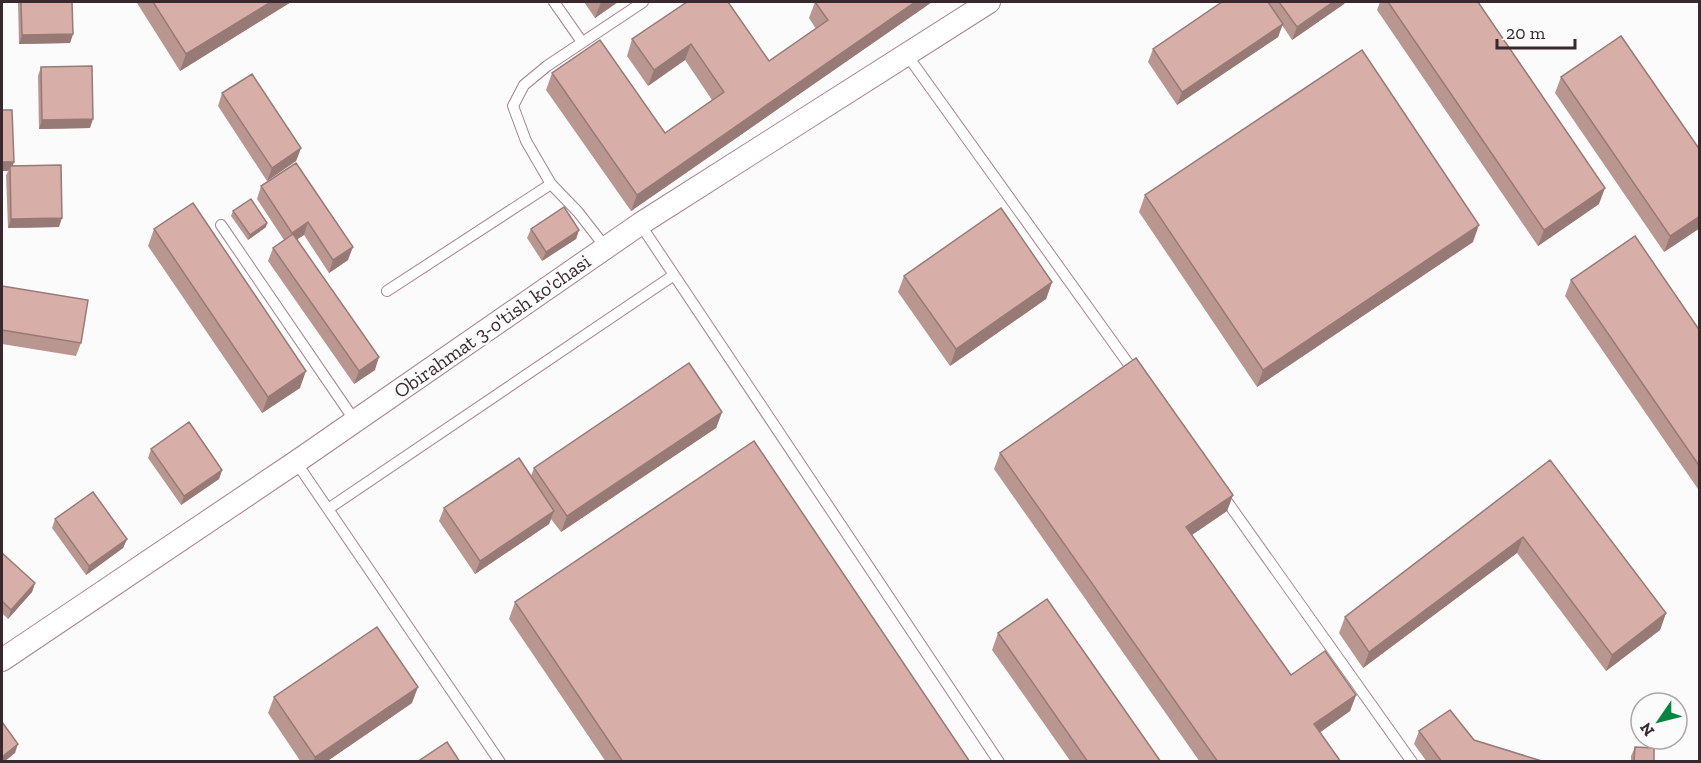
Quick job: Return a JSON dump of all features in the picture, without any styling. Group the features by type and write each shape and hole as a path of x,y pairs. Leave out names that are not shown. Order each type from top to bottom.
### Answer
{"street":[{"name":"Obirahmat 3-o'tish ko'chasi","path":"6,650 296,462 640,224 989,2"}],"lane":[{"path":"554,2 582,42"},
{"path":"606,248 578,212 551,184 526,141 513,106 524,85 547,66 643,2"},
{"path":"907,55 1142,384"},
{"path":"387,291 551,184"},
{"path":"640,224 999,762"},
{"path":"222,225 355,421"},
{"path":"328,509 674,275"},
{"path":"296,462 500,762"},
{"path":"1211,481 1412,762"}],"building":[{"path":"21,2 72,2 73,34 22,35"},
{"path":"153,2 271,2 186,54"},
{"path":"687,2 728,2 769,61 828,20 815,2 915,2 637,195 552,73 600,40 665,133 724,92 691,44 654,70 632,39"},
{"path":"1222,2 1268,2 1283,24 1182,92 1153,49"},
{"path":"1279,2 1333,2 1297,27"},
{"path":"1388,2 1478,2 1605,188 1544,230"},
{"path":"1621,36 1700,150 1700,216 1670,236 1561,77"},
{"path":"1362,50 1479,225 1263,370 1145,195"},
{"path":"92,66 93,119 42,120 41,67"},
{"path":"252,74 301,148 272,168 222,93"},
{"path":"2,110 12,110 14,162 2,162"},
{"path":"296,163 353,247 333,260 308,222 292,233 261,186"},
{"path":"61,165 62,218 11,219 10,166"},
{"path":"251,199 267,223 250,235 233,211"},
{"path":"193,203 306,371 268,397 154,229"},
{"path":"564,207 579,230 546,252 531,229"},
{"path":"1001,208 1052,282 956,349 904,276"},
{"path":"293,234 379,357 359,371 273,248"},
{"path":"1635,236 1700,331 1700,467 1571,280"},
{"path":"2,286 88,300 81,343 2,330"},
{"path":"1136,358 1233,495 1186,527 1291,675 1325,651 1356,695 1314,724 1341,762 1218,762 1000,453"},
{"path":"689,363 722,412 567,516 534,468"},
{"path":"189,422 222,470 184,496 151,449"},
{"path":"754,441 970,762 623,762 515,602"},
{"path":"519,458 554,511 480,561 444,508"},
{"path":"1550,460 1666,613 1612,655 1523,537 1369,652 1345,617"},
{"path":"93,492 127,539 89,566 55,519"},
{"path":"2,553 35,583 11,610 2,601"},
{"path":"1047,599 1161,762 1088,762 998,633"},
{"path":"377,627 418,687 315,757 274,697"},
{"path":"1450,710 1474,740 1545,762 1442,762 1419,731"},
{"path":"2,722 18,744 2,757"},
{"path":"447,742 460,762 417,762"},
{"path":"1635,751 1654,751 1654,762 1634,762"}]}
